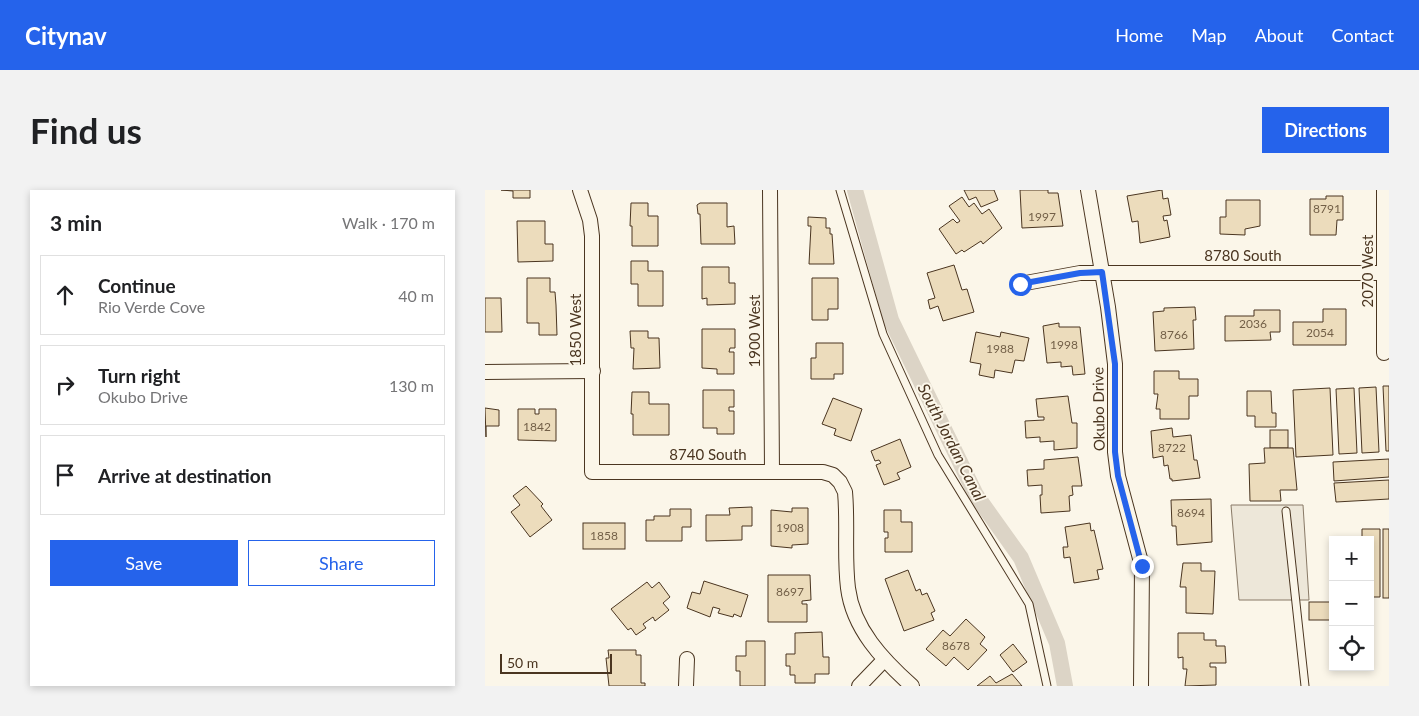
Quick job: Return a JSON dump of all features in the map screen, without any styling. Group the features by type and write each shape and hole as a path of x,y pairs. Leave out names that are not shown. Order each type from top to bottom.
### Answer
{"street":[{"name":"1850 West","path":"580,190 590,220 592,236 592,472"},
{"name":"1900 West","path":"770,190 772,471"},
{"name":"Okubo Drive","path":"1088,190 1115,364 1115,452 1118,476 1142,566 1141,686"},
{"name":"2070 West","path":"1384,190 1384,352"},
{"name":"8780 South","path":"1020,284 1080,273 1102,272 1384,273"},
{"path":"485,372 593,371"},
{"name":"8740 South","path":"592,472 772,471 823,472 833,475 840,482 845,492 848,590 854,613 866,636 884,660"},
{"path":"687,659 687,686"},
{"path":"859,686 884,660 912,686"}],"lane":[{"path":"840,190 883,334 938,455 1029,604 1047,686"},
{"path":"1286,511 1305,686"}],"shaded area":[{"path":"1231,505 1303,505 1309,600 1239,600"}],"building":[{"path":"501,190 530,190 530,198 513,198 513,191"},
{"path":"964,190 994,190 998,200 981,207 976,197 969,200"},
{"path":"1020,190 1048,190 1048,193 1058,193 1063,226 1022,228"},
{"path":"1162,190 1163,199 1168,198 1171,215 1163,216 1164,221 1167,220 1170,237 1140,243 1138,221 1132,222 1127,196"},
{"path":"1326,196 1343,196 1343,220 1337,220 1336,235 1310,235 1310,199 1326,199"},
{"path":"962,197 969,207 974,203 982,214 989,209 1002,228 983,244 981,241 964,252 962,250 956,254 939,229 953,219 957,223 960,221 949,206"},
{"path":"1226,200 1260,200 1260,226 1245,229 1245,235 1220,234 1220,217 1226,217"},
{"path":"631,203 648,203 648,216 658,216 658,246 632,246 632,226 630,226"},
{"path":"700,203 727,203 727,227 734,226 735,244 701,244 700,214 698,214 697,205"},
{"path":"808,217 826,218 826,228 830,228 830,234 832,234 834,264 809,264 811,226 808,226"},
{"path":"517,221 545,221 545,244 553,244 553,261 518,262"},
{"path":"631,261 648,261 648,271 663,271 663,306 638,306 638,284 631,284"},
{"path":"954,265 962,290 967,289 974,312 943,321 938,306 930,309 928,300 935,298 927,273"},
{"path":"702,267 729,267 729,283 735,283 735,304 707,305 707,298 702,299"},
{"path":"527,278 550,278 550,292 555,292 557,335 539,335 539,323 527,323"},
{"path":"812,278 838,278 838,309 828,309 828,320 812,320"},
{"path":"485,298 501,298 502,332 485,332"},
{"path":"1195,307 1196,320 1193,320 1194,349 1155,351 1153,312 1164,311 1164,308"},
{"path":"1323,309 1346,309 1346,345 1293,345 1293,322 1323,322"},
{"path":"1254,310 1280,310 1280,332 1270,332 1271,340 1225,341 1225,316 1254,316"},
{"path":"1059,323 1059,327 1080,327 1085,374 1073,375 1072,366 1061,367 1061,362 1047,363 1043,326"},
{"path":"702,329 735,329 735,348 730,348 729,352 734,352 734,374 717,374 717,369 702,368"},
{"path":"630,331 648,331 648,338 659,338 660,368 633,369 634,348 631,348"},
{"path":"976,332 1000,337 1001,332 1029,338 1024,361 1015,360 1012,373 995,370 994,378 979,375 981,364 970,362"},
{"path":"816,343 843,343 843,374 834,374 834,379 811,379 811,358 816,358"},
{"path":"1154,371 1179,371 1179,379 1198,379 1198,396 1189,396 1189,419 1160,419 1160,409 1156,409 1158,394 1154,394"},
{"path":"1383,386 1389,386 1389,451 1386,451"},
{"path":"1376,387 1379,452 1362,453 1359,388"},
{"path":"1330,388 1333,455 1296,457 1293,390"},
{"path":"1354,388 1357,453 1339,454 1336,389"},
{"path":"703,390 734,390 734,407 729,407 729,411 734,411 734,434 717,434 717,428 703,428"},
{"path":"1247,391 1271,391 1272,413 1276,413 1276,427 1255,427 1255,416 1247,416"},
{"path":"632,392 649,392 649,404 669,404 669,435 633,435 633,414 631,414"},
{"path":"1068,396 1072,423 1077,423 1077,448 1054,450 1054,441 1040,442 1040,437 1026,438 1025,421 1044,420 1044,417 1038,417 1036,399"},
{"path":"833,398 862,409 851,441 834,435 836,429 822,424"},
{"path":"485,408 499,410 499,426 486,426 486,437"},
{"path":"518,409 535,409 535,414 539,414 539,409 556,409 556,441 518,440"},
{"path":"1172,428 1173,437 1191,435 1194,460 1197,460 1200,478 1172,481 1168,465 1164,466 1163,456 1153,458 1151,431"},
{"path":"1270,430 1288,430 1288,448 1270,448"},
{"path":"900,439 911,467 897,473 900,479 884,485 876,465 881,463 879,460 875,461 871,451"},
{"path":"1264,448 1293,448 1297,490 1280,490 1281,501 1250,501 1249,464 1265,463"},
{"path":"1078,457 1082,486 1072,486 1073,495 1069,496 1070,511 1041,513 1040,495 1042,495 1042,485 1028,486 1027,470 1044,469 1044,460"},
{"path":"1389,459 1389,477 1334,481 1333,462"},
{"path":"1389,480 1389,499 1336,502 1334,483"},
{"path":"526,486 543,504 541,506 552,520 530,537 511,512 520,505 513,496"},
{"path":"1211,499 1212,542 1177,545 1176,526 1172,526 1171,500"},
{"path":"752,507 752,526 742,526 742,540 706,541 706,515 730,515 729,508"},
{"path":"792,508 808,508 808,544 792,545 792,548 771,546 771,510 792,512"},
{"path":"670,509 691,509 691,527 682,527 682,541 646,541 646,520 654,520 654,516 670,516"},
{"path":"884,510 901,510 901,522 912,522 912,552 885,552 885,538 888,538 888,532 884,532"},
{"path":"583,523 625,523 625,549 583,549"},
{"path":"1090,523 1091,531 1094,530 1103,569 1097,570 1099,579 1074,583 1070,557 1064,558 1063,547 1068,547 1065,527"},
{"path":"1362,529 1380,529 1380,597 1374,597 1374,536 1362,536"},
{"path":"1383,529 1389,529 1389,598 1383,598"},
{"path":"1183,563 1201,563 1201,571 1215,571 1213,614 1186,613 1186,587 1180,587"},
{"path":"908,570 916,591 920,589 922,595 927,593 935,611 931,613 934,620 904,631 885,579"},
{"path":"768,575 810,575 811,600 802,601 802,604 807,604 807,622 768,622"},
{"path":"704,581 748,595 741,617 734,614 733,617 718,613 720,609 713,607 710,617 687,608 692,592 700,594"},
{"path":"647,582 652,588 659,582 670,597 663,603 669,610 655,621 653,617 643,624 646,628 636,635 631,628 628,630 611,609"},
{"path":"1309,602 1329,602 1329,620 1309,620"},
{"path":"966,619 985,637 980,644 987,650 968,670 954,657 946,666 926,649 943,630 950,636"},
{"path":"822,632 823,657 829,657 829,674 815,674 815,683 795,683 795,675 790,675 790,666 786,666 786,654 795,654 795,633"},
{"path":"1178,633 1204,633 1204,640 1216,640 1216,646 1225,646 1226,663 1210,663 1210,667 1216,667 1216,685 1185,686 1187,669 1183,669 1183,657 1178,658"},
{"path":"746,641 765,641 765,686 740,686 740,671 736,671 736,656 746,656"},
{"path":"1013,644 1027,662 1013,672 1000,655"},
{"path":"608,650 636,650 636,655 641,655 641,683 645,683 645,686 609,686 606,658 609,658"},
{"path":"1012,674 1022,686 977,686 990,676 996,683"}],"waterway":[{"name":"South Jordan Canal","path":"855,190 891,320 976,495 1021,558 1057,643 1065,686"}],"route":[{"path":"1020,284 1080,273 1102,272 1115,364 1115,452 1118,476 1142,566"}]}
